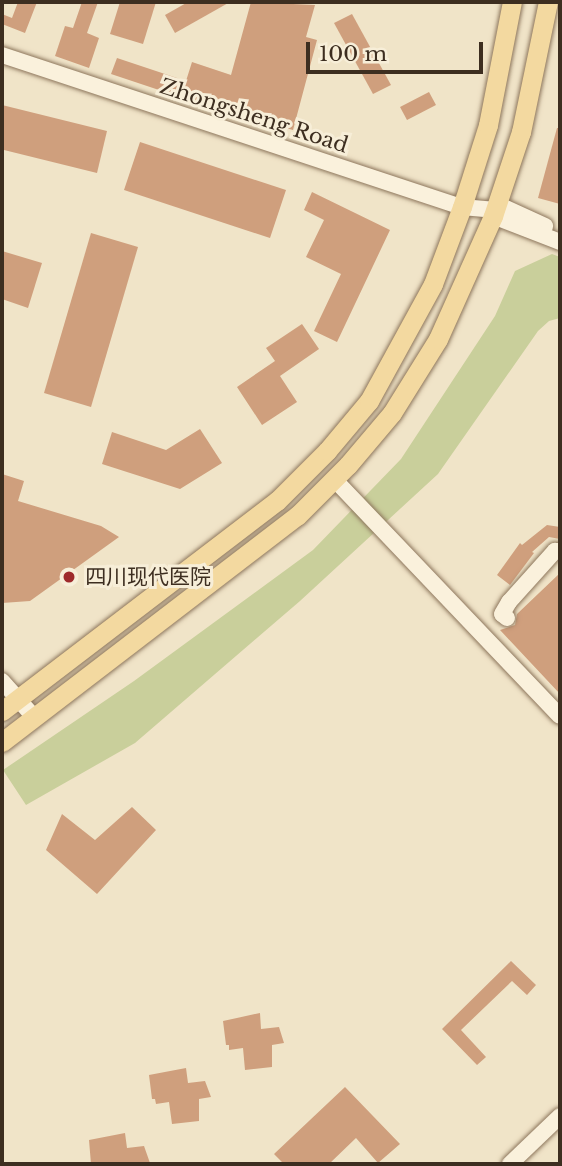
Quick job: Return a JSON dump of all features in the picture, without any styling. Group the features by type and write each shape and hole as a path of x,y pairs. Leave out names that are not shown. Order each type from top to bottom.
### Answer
{"main road":[{"path":"2,711 278,500 327,451 369,401 433,284 462,206 488,125 512,2"},
{"path":"2,742 297,516 334,479 392,413 415,379 465,285 496,210 521,132 548,2"}],"street":[{"name":"Zhongsheng Road","path":"2,55 462,206 496,210"},
{"path":"496,210 560,233"},
{"path":"496,210 560,242"},
{"path":"334,479 560,716"},
{"path":"507,618 502,614 509,602 555,551 560,551"},
{"path":"2,681 34,718"},
{"path":"510,1164 560,1116"}],"green space":[{"path":"552,254 560,257 560,318 549,321 538,331 438,474 300,601 135,743 26,805 3,770 134,681 313,550 401,459 495,316 515,271"}],"building":[{"path":"18,2 37,2 25,33 2,24 2,14 12,18"},
{"path":"82,2 98,2 87,33 99,38 89,68 55,56 65,26 73,28"},
{"path":"120,2 156,2 143,44 110,34"},
{"path":"188,2 230,2 175,33 165,15"},
{"path":"251,2 315,5 306,37 317,40 293,130 207,106 111,74 117,58 186,81 192,62 231,75"},
{"path":"352,14 391,85 373,94 334,23"},
{"path":"429,92 436,105 407,120 400,107"},
{"path":"2,105 107,131 97,173 4,150"},
{"path":"557,128 560,128 560,204 538,198"},
{"path":"140,142 286,190 270,238 124,190"},
{"path":"312,192 390,230 337,342 314,331 341,274 306,257 324,220 304,210"},
{"path":"91,233 138,247 91,407 44,393"},
{"path":"2,251 42,263 28,308 2,299"},
{"path":"302,324 319,349 280,376 297,402 262,425 237,387 275,361 266,348"},
{"path":"200,429 222,463 180,489 102,464 112,432 166,450"},
{"path":"2,474 24,481 18,501 101,526 119,537 30,601 2,603"},
{"path":"547,525 560,527 560,539 549,537 532,552 534,553 510,585 497,575 520,543 522,545"},
{"path":"560,573 560,694 500,630 515,625 517,614"},
{"path":"132,807 156,830 97,894 46,850 62,814 95,840"},
{"path":"511,961 536,985 527,995 512,981 461,1030 486,1057 477,1065 442,1029"},
{"path":"260,1013 261,1029 279,1027 284,1043 272,1045 272,1067 245,1070 243,1048 229,1050 223,1021"},
{"path":"186,1068 188,1083 205,1081 211,1097 199,1099 199,1121 172,1124 169,1102 156,1104 155,1099 152,1099 149,1075"},
{"path":"345,1087 400,1144 378,1163 356,1138 329,1164 284,1164 274,1154"},
{"path":"125,1133 127,1148 144,1146 150,1163 91,1164 89,1140"}],"place":[{"name":"四川现代医院","path":"69,577"}]}
